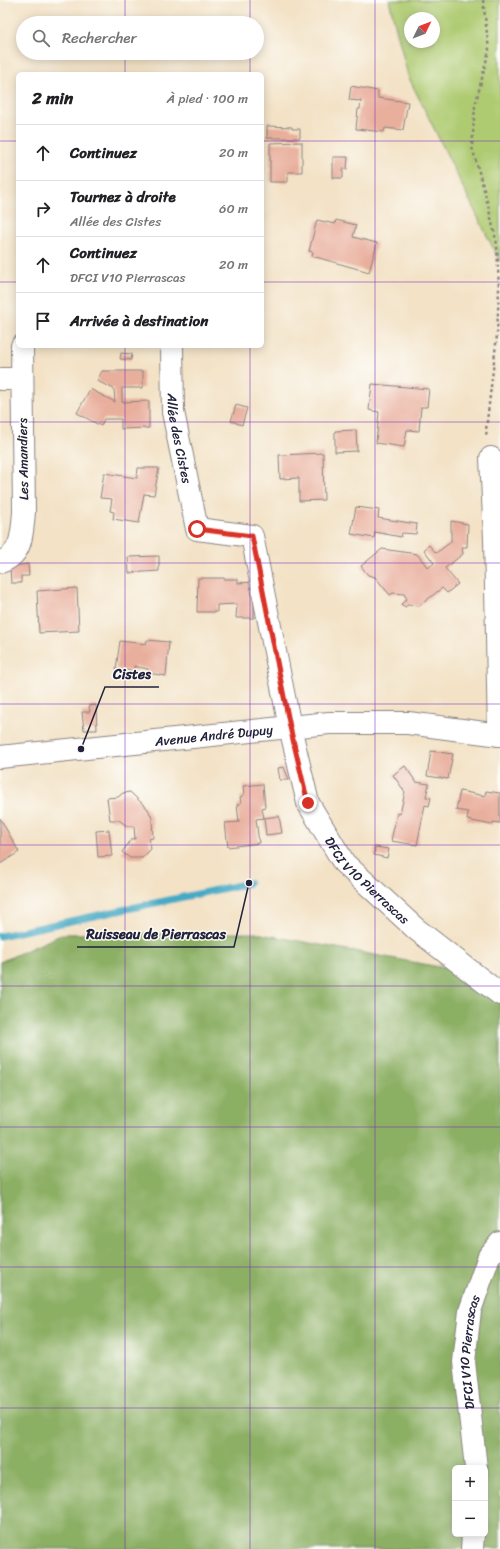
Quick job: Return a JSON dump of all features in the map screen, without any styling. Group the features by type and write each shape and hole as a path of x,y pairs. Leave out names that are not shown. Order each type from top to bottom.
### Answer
{"street":[{"name":"Les Amandiers","path":"0,562 7,560 18,549 22,532 24,512 22,348"},
{"name":"Allée des Cistes","path":"172,348 173,412 197,529 252,536 290,727"},
{"path":"0,379 22,379"},
{"path":"490,458 497,538 499,735"},
{"name":"Avenue André Dupuy","path":"0,757 329,723 408,723 499,735"},
{"name":"DFCI V10 Pierrascas","path":"290,727 308,803 344,863 416,930 500,994"},
{"path":"431,940 500,976"},
{"name":"DFCI V10 Pierrascas","path":"476,1465 464,1362 470,1311 489,1256 500,1243"},
{"path":"472,1549 473,1537"}],"path":[{"path":"483,0 489,50 475,106 472,147 497,244 497,335 486,430 490,458"}],"green space":[{"path":"389,0 500,0 500,262 408,76"},
{"path":"256,933 445,968 500,1002 500,1549 0,1549 0,962 63,934"}],"building":[{"path":"351,86 378,91 378,98 408,102 403,130 385,128 384,132 356,129 358,109 360,109 361,101 349,100"},
{"path":"267,126 292,127 292,129 300,129 300,138 267,138"},
{"path":"302,142 302,172 288,172 288,182 270,182 270,143"},
{"path":"333,157 348,157 347,169 343,169 343,178 333,178"},
{"path":"317,220 335,224 336,220 356,225 353,237 377,243 369,272 312,256 313,252 309,251"},
{"path":"121,353 132,354 131,360 120,359"},
{"path":"102,371 143,371 143,388 122,388 122,402 149,401 149,428 121,429 121,419 104,419 101,426 77,413 90,389 115,402 114,389 97,381"},
{"path":"372,384 429,389 427,407 421,407 419,431 407,430 404,447 376,443 379,412 369,410"},
{"path":"236,405 247,408 242,425 231,421"},
{"path":"356,430 357,451 335,452 335,431"},
{"path":"323,453 324,500 299,501 299,478 280,479 279,455"},
{"path":"138,468 159,468 154,495 144,494 139,523 113,519 114,512 110,511 112,499 100,498 104,473 137,478"},
{"path":"356,507 379,510 378,518 417,524 416,534 402,533 401,537 375,532 374,538 351,534"},
{"path":"451,521 468,524 467,547 462,547 463,554 445,568 458,584 447,593 442,588 419,606 408,605 405,607 401,604 407,599 404,594 393,593 390,595 375,577 368,575 361,566 382,549 417,554 428,568 434,563 424,550 429,545 436,553 451,542"},
{"path":"159,556 159,571 129,573 128,557"},
{"path":"28,564 29,576 21,576 21,583 11,583 10,567"},
{"path":"198,578 238,579 238,583 254,582 254,618 236,618 237,604 217,605 217,612 197,612"},
{"path":"77,588 79,631 39,633 37,591"},
{"path":"147,640 169,642 166,676 148,673 148,669 134,666 134,671 116,669 120,641 146,644"},
{"path":"96,705 97,730 84,730 82,712 90,712 89,706"},
{"path":"431,751 453,754 448,779 427,776"},
{"path":"405,766 416,782 429,784 426,797 431,798 429,806 425,805 417,845 391,841 397,813 400,814 405,792 393,775"},
{"path":"284,767 289,780 280,780 278,768"},
{"path":"263,784 265,807 262,808 264,818 256,819 259,843 228,847 225,823 239,822 237,805 241,803 240,797 244,795 243,786"},
{"path":"460,791 485,796 486,791 500,793 500,823 493,822 492,825 467,820 468,812 456,810"},
{"path":"130,792 148,809 152,818 153,838 149,839 151,849 142,858 130,858 122,852 132,839 135,839 134,826 127,826 119,820 110,820 107,798 118,797 123,793"},
{"path":"279,816 282,833 266,835 264,818"},
{"path":"0,818 19,852 0,864"},
{"path":"109,830 112,856 98,857 96,831"},
{"path":"375,847 389,849 387,858 374,855"}],"waterway":[{"path":"0,936 249,883"}],"place":[{"name":"Cistes","path":"81,749"},
{"name":"Ruisseau de Pierrascas","path":"249,883"}],"route":[{"path":"197,529 252,536 290,727 308,803"}]}
